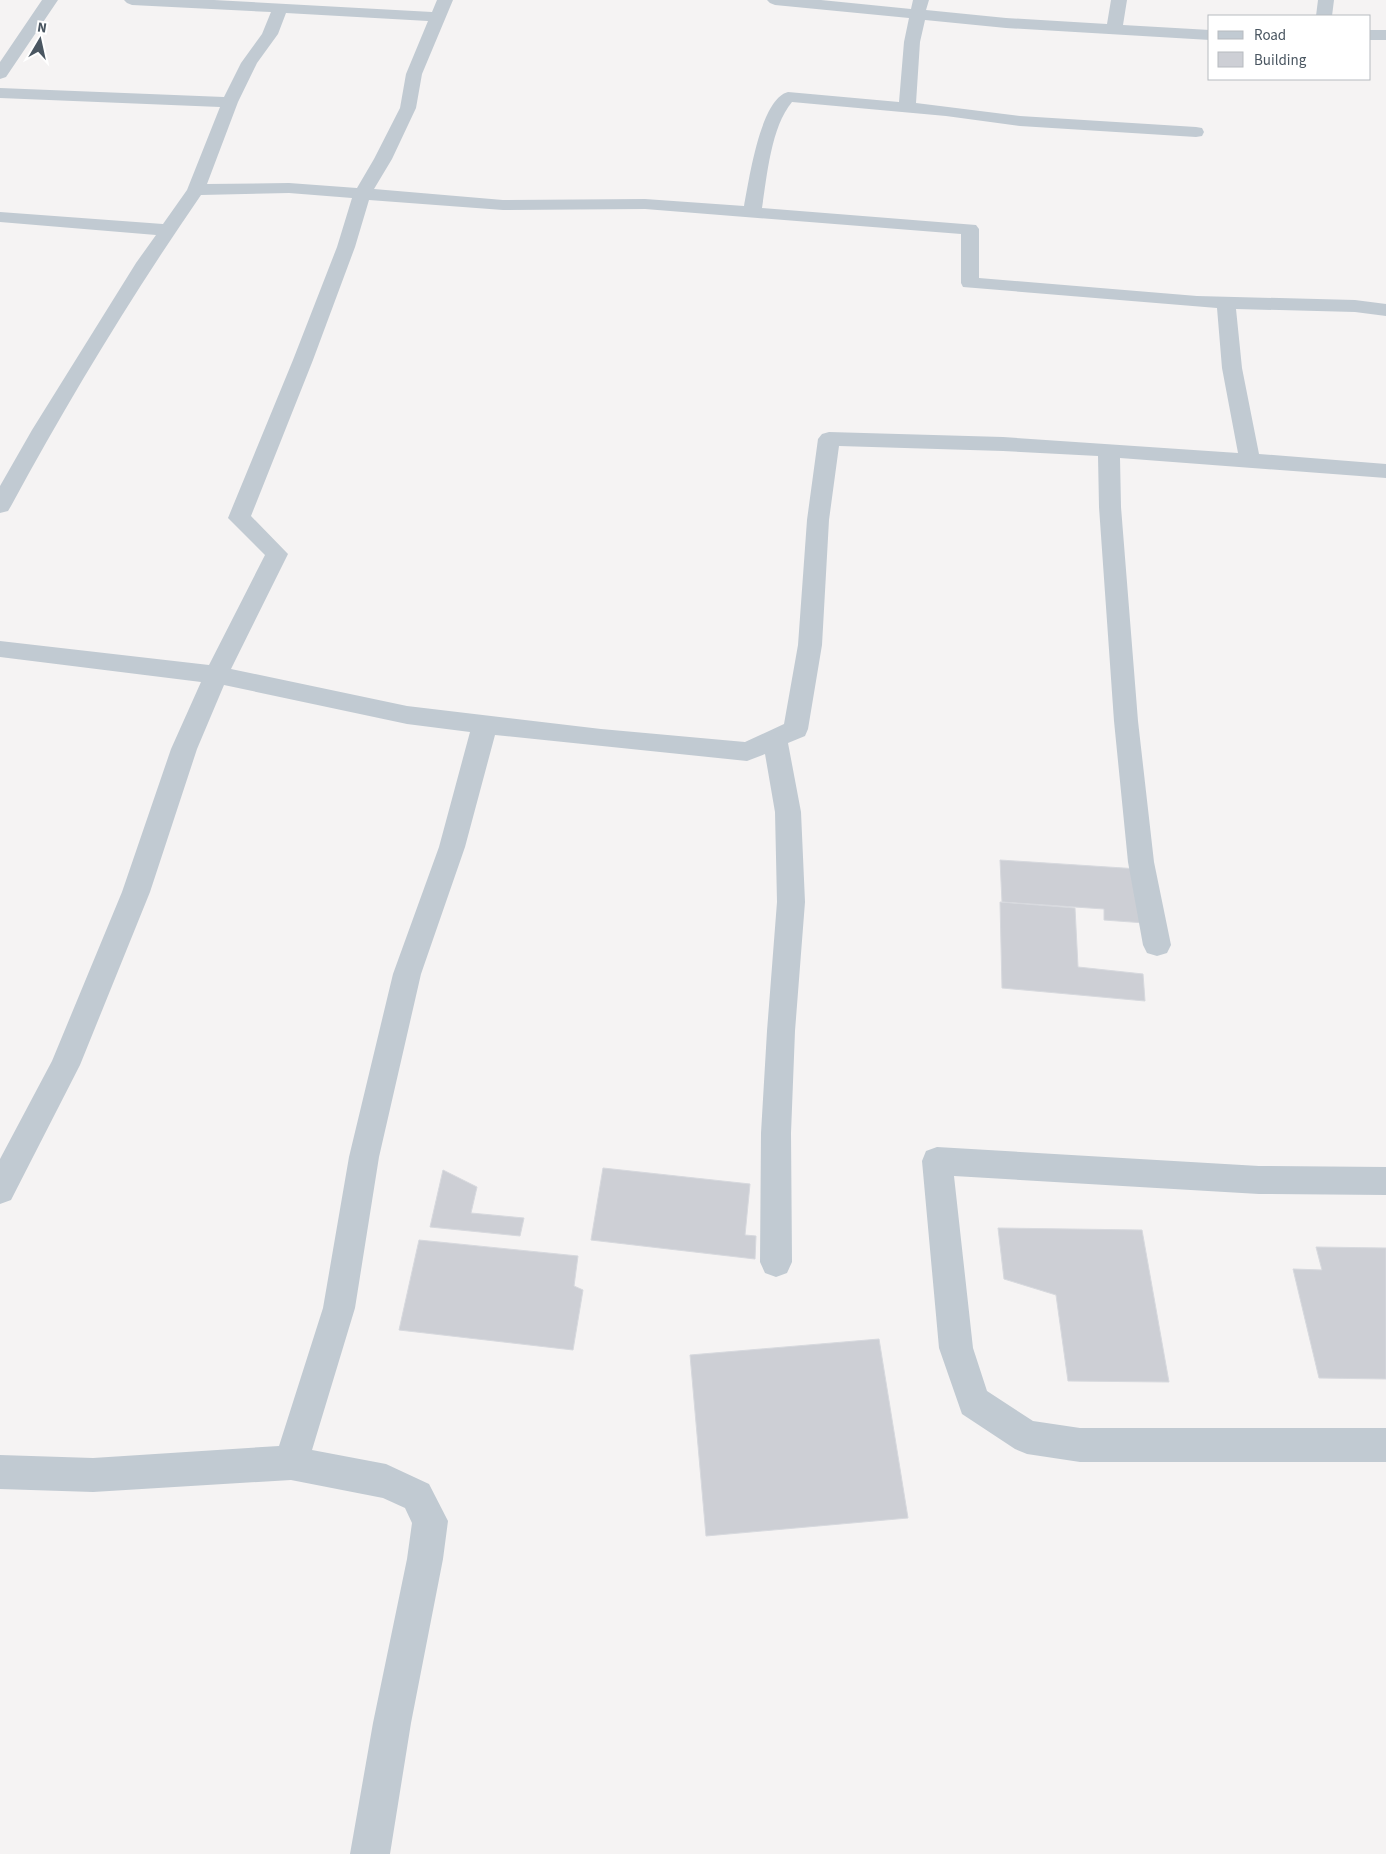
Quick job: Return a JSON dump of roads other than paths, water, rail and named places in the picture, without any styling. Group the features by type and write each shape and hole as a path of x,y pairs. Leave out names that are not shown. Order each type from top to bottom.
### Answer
{"street":[{"path":"0,74 50,0"},
{"path":"0,1190 65,1065 136,892 184,749 216,675 277,554 239,518 303,360 346,247 353,219 362,195 383,159 408,108 414,74 441,9 280,8 132,0"},
{"path":"775,0 920,7 1114,30 1208,36"},
{"path":"1114,30 1119,0"},
{"path":"1324,15 1326,0"},
{"path":"907,107 912,42 920,7"},
{"path":"0,506 42,430 145,262 196,190 230,102 249,64 270,34 280,8"},
{"path":"1371,35 1386,35"},
{"path":"0,92 230,102"},
{"path":"752,212 766,142 781,102 788,97 907,107 1020,121 1196,132"},
{"path":"196,190 289,188 504,205 645,204 970,229 970,283 1226,302 1355,306 1386,310"},
{"path":"0,217 167,230"},
{"path":"1226,302 1232,368 1250,460"},
{"path":"0,649 216,675 407,715 747,752 796,729 810,645 818,520 829,439 1003,444 1109,450 1250,460 1385,474"},
{"path":"1109,450 1110,507 1126,721 1140,862 1157,945"},
{"path":"291,1463 339,1308 364,1157 407,974 452,848 485,724"},
{"path":"775,739 788,812 792,902 780,1049 776,1133 776,1262"},
{"path":"1386,1181 1259,1180 937,1161 956,1348 974,1402 1027,1437 1080,1445 1386,1445"},
{"path":"0,1472 93,1476 291,1463 386,1481 417,1496 430,1521 425,1559 392,1723 370,1854"}]}
